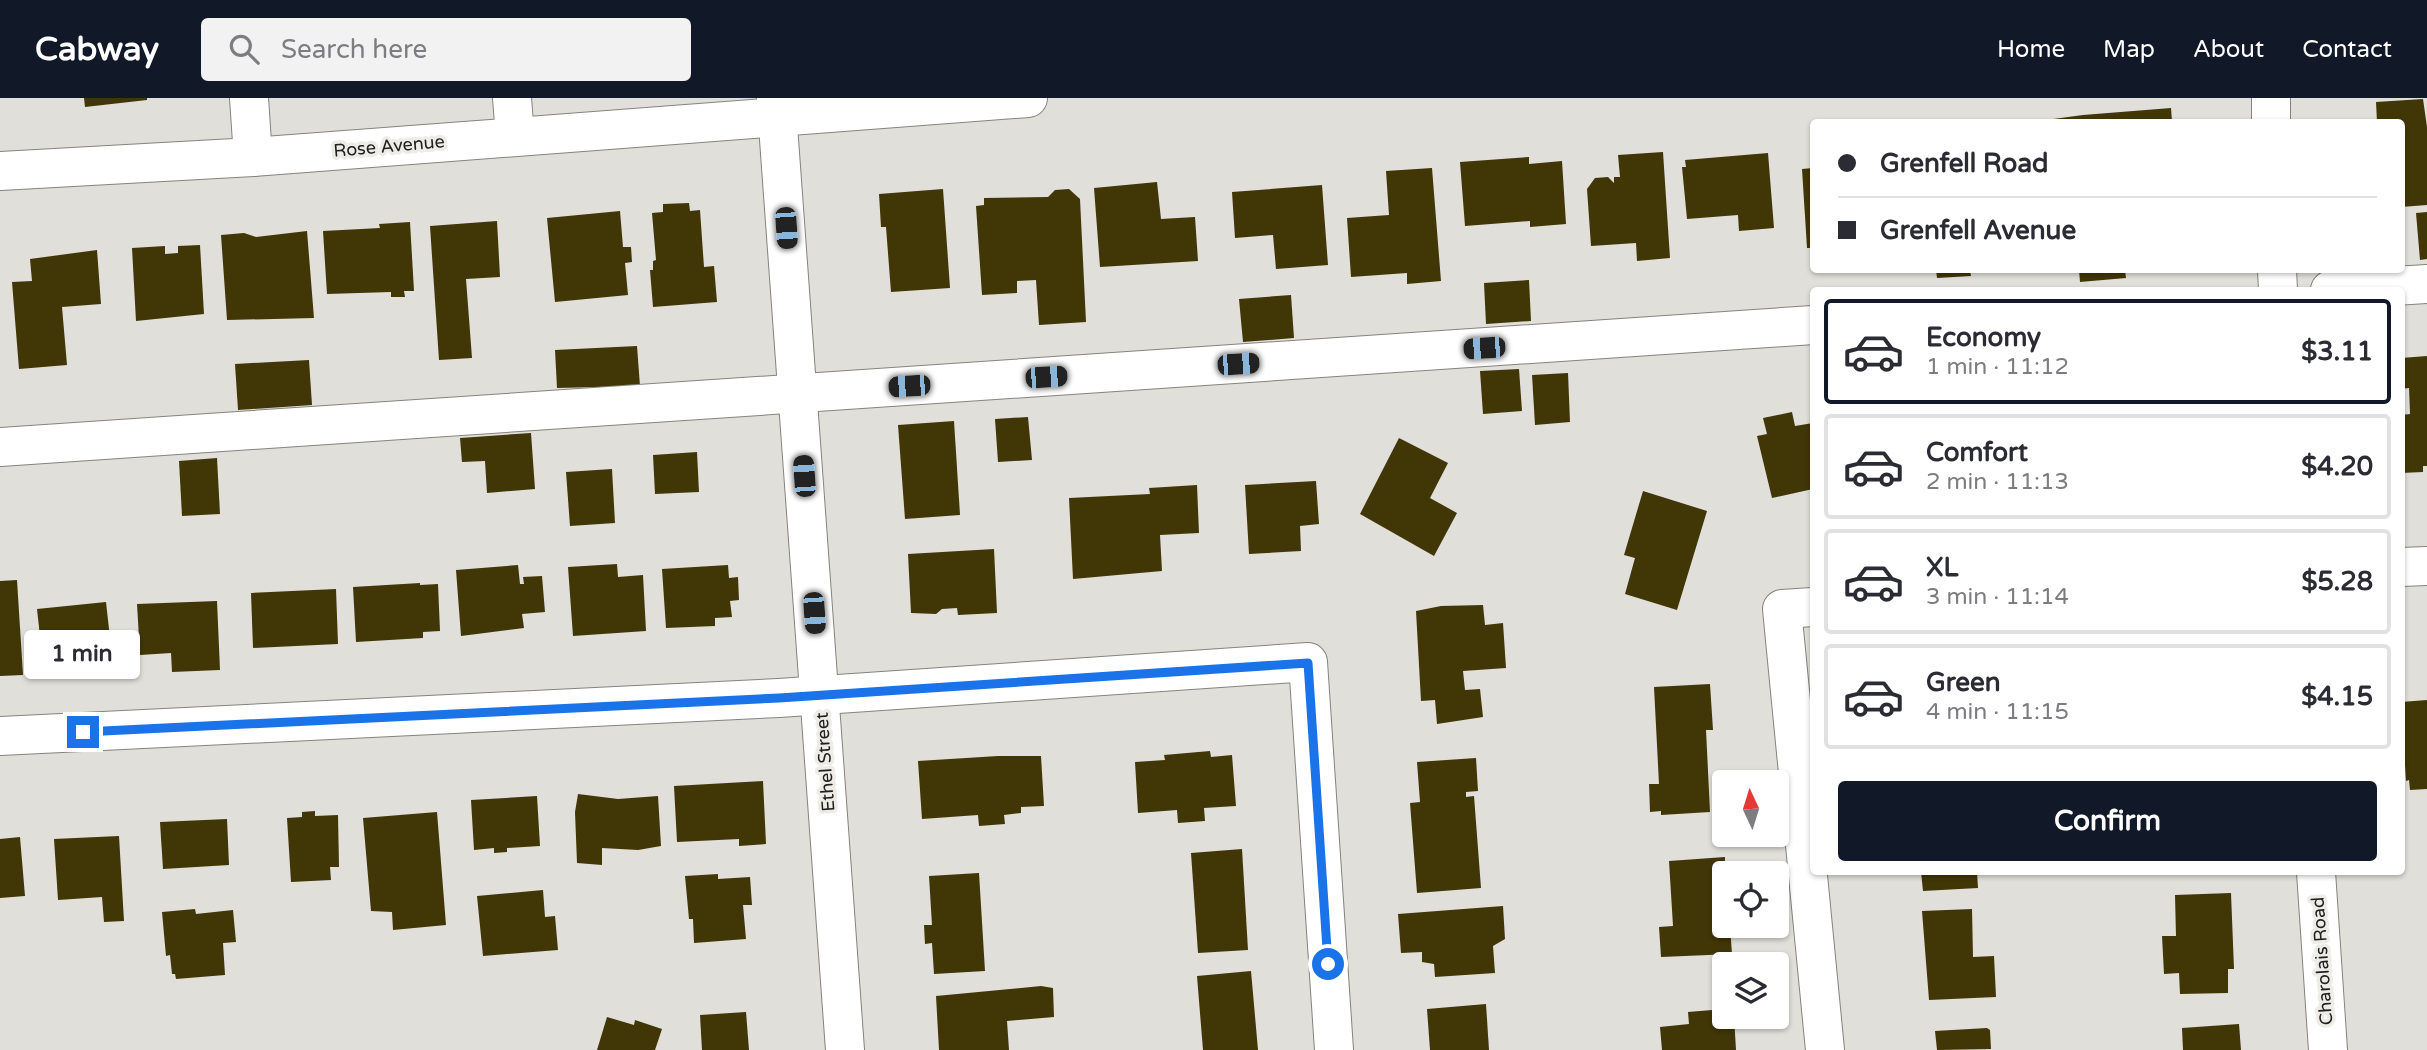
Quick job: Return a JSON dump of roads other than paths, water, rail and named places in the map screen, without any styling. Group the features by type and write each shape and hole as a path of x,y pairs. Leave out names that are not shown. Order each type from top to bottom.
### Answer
{"street":[{"path":"249,98 253,157"},
{"path":"512,98 515,136"},
{"name":"Rose Avenue","path":"0,171 253,157 515,136 776,108 1028,98"},
{"path":"2270,98 2272,119"},
{"name":"Ethel Street","path":"776,108 845,1050"},
{"path":"2378,287 2427,284"},
{"path":"0,447 1810,326"},
{"path":"2405,567 2427,566"},
{"path":"1798,608 1810,804"},
{"path":"0,736 820,695 1308,663 1334,1050"},
{"path":"1814,875 1825,1050"},
{"name":"Charolais Road","path":"2316,875 2328,1050"}]}
